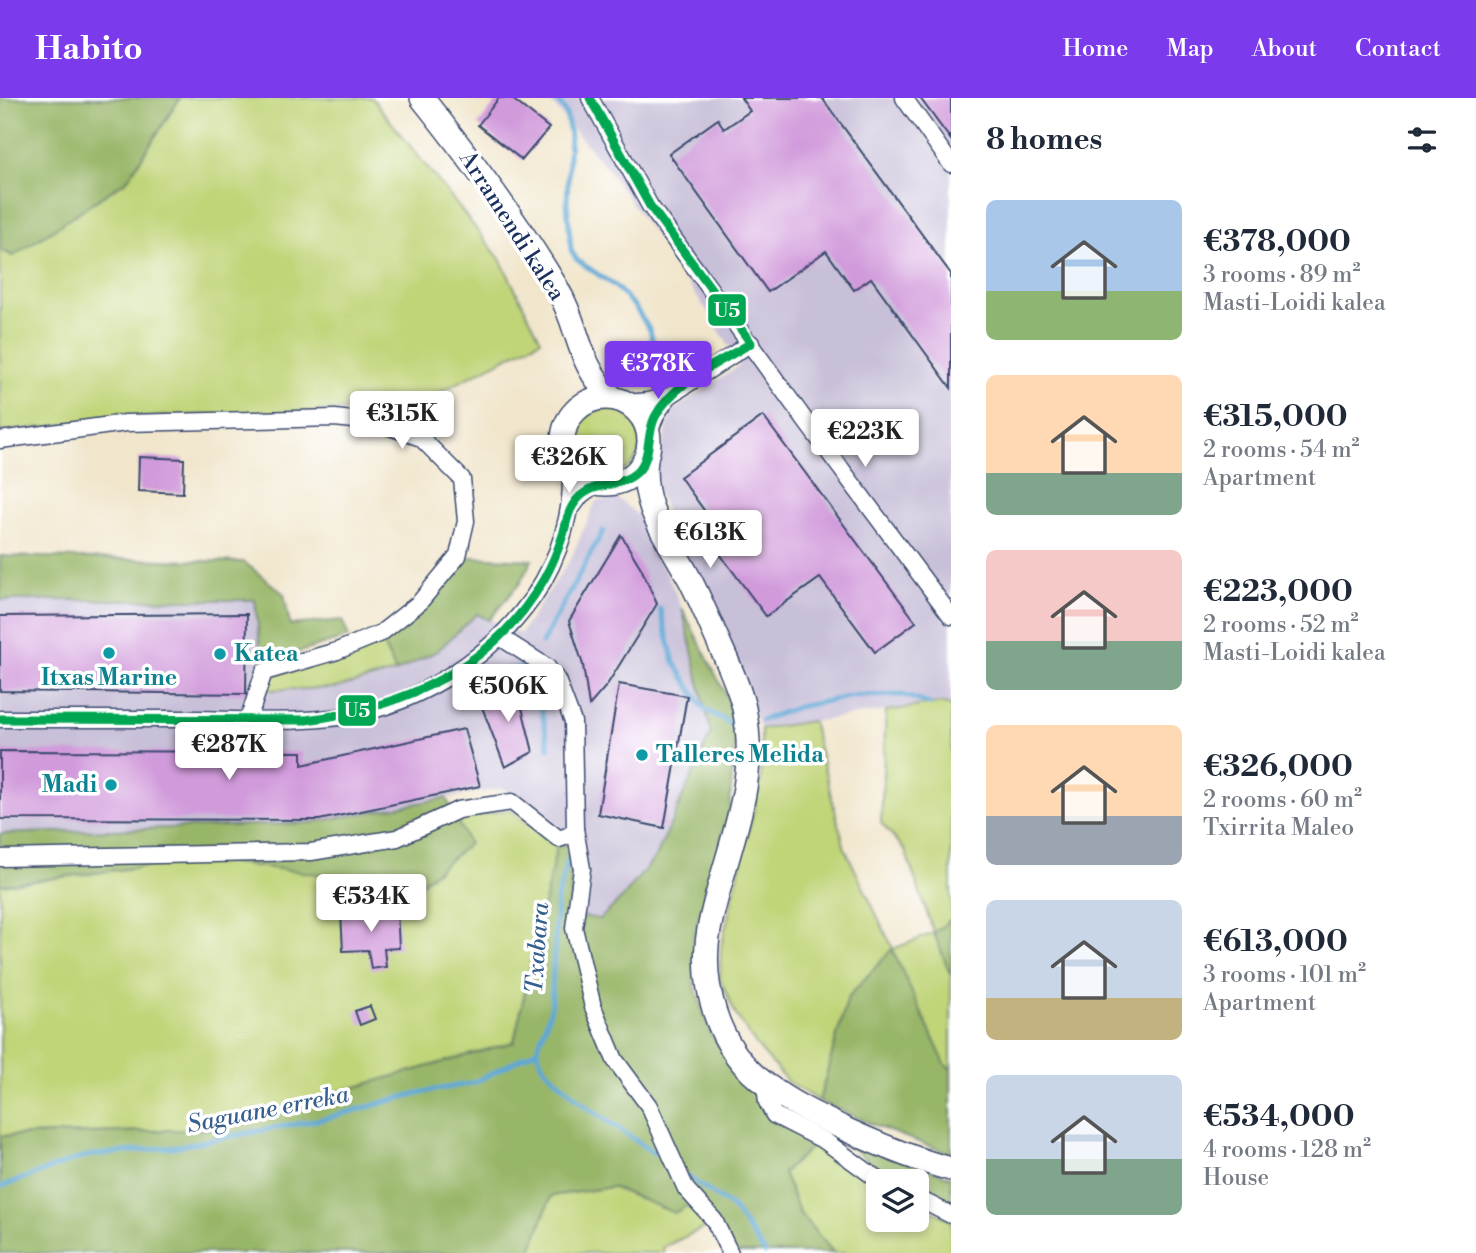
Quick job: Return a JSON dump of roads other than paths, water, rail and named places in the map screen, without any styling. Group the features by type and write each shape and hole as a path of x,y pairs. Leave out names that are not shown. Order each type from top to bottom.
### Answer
{"street":[{"name":"Arramendi kalea","path":"422,98 493,190 552,281 574,327 585,363"},
{"path":"590,98 650,206 951,616"},
{"path":"904,98 951,164"},
{"path":"573,414 591,401 648,401 669,396 751,343"},
{"path":"585,363 598,382 641,415 649,432"},
{"path":"585,363 582,388 566,426 564,453 577,474 607,484 653,515"},
{"path":"669,396 657,413 649,432 645,487 653,515 690,579 731,670 743,704 749,739 743,803 710,922 705,960 710,999 722,1030 741,1060 765,1085 793,1103 870,1140 933,1165 951,1169"},
{"path":"0,440 126,423 335,418 379,424 421,438 462,479 467,521 458,556 419,603 381,633 337,651 264,672 248,720"},
{"path":"569,512 581,495 629,478 639,470 646,459"},
{"path":"0,719 332,718 382,707 429,688 472,660 500,637 542,584 553,561 569,512 572,488 570,465"},
{"path":"500,637 547,667 557,680 572,722 575,830 582,869 573,928 593,1007 615,1060 649,1106 686,1189 714,1220 730,1253"},
{"path":"0,858 311,852 397,838 458,810 512,802 559,839 575,830"},
{"path":"765,1085 767,1102 774,1115 825,1140 866,1171"},
{"path":"929,1204 951,1215"}],"waterway":[{"path":"556,98 566,113 570,135 567,202 571,250 577,260 615,286 635,307 650,330 656,355 650,383"},
{"path":"542,643 603,531"},
{"path":"660,609 674,662 704,709 735,726"},
{"path":"486,679 504,670 533,666 549,748"},
{"path":"762,720 798,707 853,696 903,695 930,704"},
{"name":"Txabara","path":"537,1050 551,1008 557,898 572,847"},
{"path":"537,1050 543,1067 584,1105 654,1153"},
{"name":"Saguane erreka","path":"0,1187 86,1156 174,1147 327,1118 418,1093 473,1083 537,1050"},
{"path":"687,1176 732,1207 765,1253"}],"place":[{"name":"Itxas Marine","path":"109,653"},
{"name":"Katea","path":"220,654"},
{"name":"Talleres Melida","path":"642,755"},
{"name":"Madi","path":"111,785"}]}
